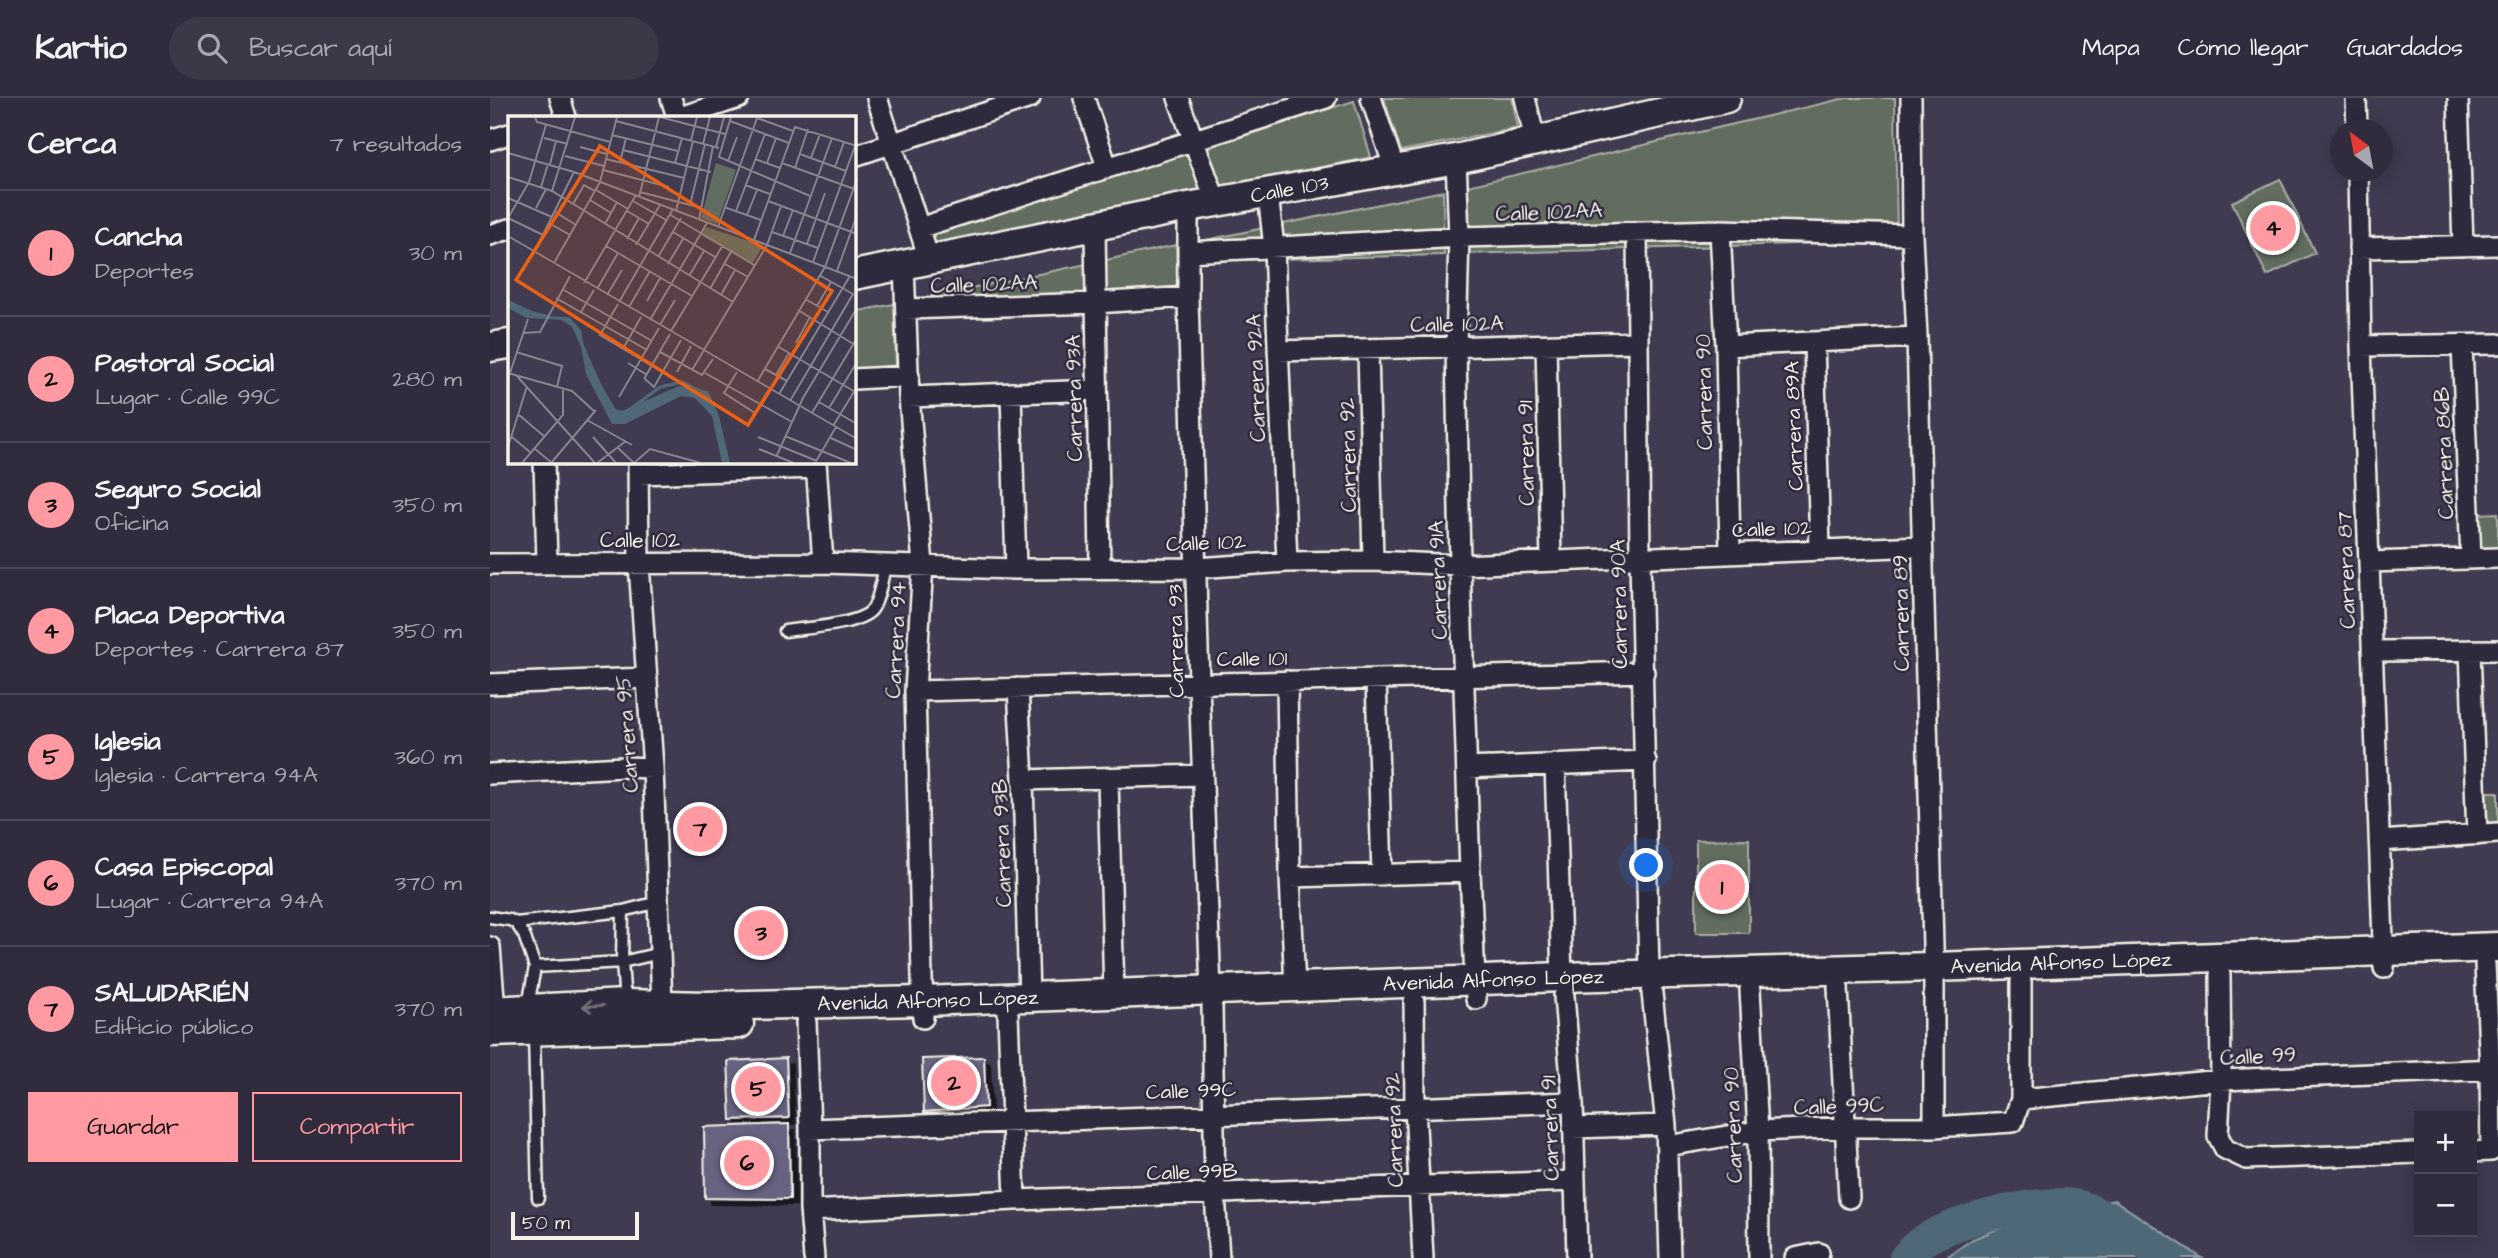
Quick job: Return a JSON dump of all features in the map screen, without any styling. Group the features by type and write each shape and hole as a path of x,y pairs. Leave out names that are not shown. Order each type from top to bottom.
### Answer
{"street":[{"path":"671,98 679,116"},
{"path":"682,116 739,98"},
{"name":"Carrera 94","path":"877,98 919,228 916,262 906,309 909,397 923,565 915,691 922,1009"},
{"path":"856,155 1030,98"},
{"path":"1084,98 1107,167"},
{"path":"1178,98 1191,140 1216,202"},
{"path":"919,228 1191,140 1274,106 1326,98"},
{"path":"1371,98 1395,170"},
{"path":"1525,98 1535,140"},
{"name":"Calle 103","path":"856,275 1188,207 1456,159 1726,98"},
{"name":"Carrera 89","path":"1911,98 1912,235 1934,976 1934,1127"},
{"path":"2356,98 2357,119"},
{"path":"2458,98 2463,246"},
{"path":"490,140 508,134"},
{"name":"Carrera 91A","path":"1456,159 1459,237 1456,347 1460,565 1475,990"},
{"name":"Carrera 87","path":"2358,182 2361,346 2383,959"},
{"name":"Carrera 92A","path":"1268,193 1274,248 1287,562"},
{"name":"Carrera 93","path":"1188,207 1199,683 1212,999 1218,1256"},
{"name":"Carrera 93A","path":"1095,228 1101,567"},
{"path":"490,235 508,229"},
{"name":"Calle 102AA","path":"1188,252 1459,237 1720,230 1912,235"},
{"name":"Carrera 90","path":"1720,230 1726,346 1730,554"},
{"name":"Carrera 90A","path":"1637,232 1640,558 1651,984 1666,1125 1670,1258"},
{"path":"2359,248 2498,245"},
{"name":"Calle 102AA","path":"906,309 1188,297"},
{"path":"1726,346 1917,337"},
{"name":"Carrera 89A","path":"1814,341 1820,550"},
{"name":"Calle 102A","path":"1278,351 1637,342"},
{"path":"490,347 508,344"},
{"path":"2361,346 2498,344"},
{"name":"Carrera 91","path":"1546,345 1551,561"},
{"name":"Carrera 86B","path":"2462,345 2471,559"},
{"name":"Carrera 92","path":"1368,349 1373,561"},
{"path":"856,379 909,376"},
{"path":"909,397 1097,390"},
{"path":"1011,393 1016,569"},
{"path":"544,464 547,562"},
{"path":"638,468 816,465 823,563"},
{"name":"Carrera 95","path":"638,468 639,564 653,768 662,1004"},
{"name":"Calle 102","path":"490,564 823,563 1016,569 1197,568 1287,562 1373,561 1460,565 1922,546"},
{"path":"2368,562 2498,558"},
{"path":"2470,650 2477,835"},
{"path":"2372,651 2498,650"},
{"name":"Calle 101","path":"915,691 1644,672"},
{"path":"490,684 646,678"},
{"path":"1376,679 1382,875"},
{"path":"1287,681 1290,877 1295,988"},
{"name":"Carrera 93B","path":"1015,1200 1011,1120 1019,1006 1023,780 1018,688"},
{"path":"1466,768 1646,761"},
{"name":"Carrera 91","path":"1555,764 1563,987 1573,1102 1577,1258"},
{"path":"490,774 653,768"},
{"path":"1023,780 1202,775"},
{"path":"1108,779 1114,994"},
{"path":"2380,841 2498,833"},
{"path":"1290,877 1470,873"},
{"path":"490,947 508,1022"},
{"path":"2481,1151 2494,1070 2494,958"},
{"name":"Avenida Alfonso López","path":"508,1022 1212,999 1295,988 1475,990 2383,959 2494,958"},
{"name":"Avenida Alfonso López","path":"1651,984 1750,990 1838,987 1934,976 2021,981 2220,974 2383,959"},
{"path":"2220,974 2221,1080 2218,1136 2225,1149 2246,1160 2414,1153"},
{"path":"2021,981 2021,1099"},
{"path":"1838,987 1849,1198"},
{"name":"Avenida Alfonso López","path":"1019,1006 1114,994 1212,999 1414,1001 1475,990"},
{"name":"Carrera 90","path":"1750,990 1758,1131 1759,1258"},
{"name":"Carrera 92","path":"1414,1001 1415,1107 1423,1258"},
{"name":"Avenida Alfonso López","path":"508,1022 625,1004 662,1004 705,1015 806,1022 922,1009"},
{"path":"806,1022 810,1211 814,1258"},
{"name":"Calle 99","path":"2021,1099 2221,1080 2494,1070"},
{"name":"Calle 99C","path":"1667,1146 1758,1131 1934,1127 2013,1122 2021,1099"},
{"name":"Calle 99C","path":"810,1129 1573,1102"},
{"path":"1573,1128 1666,1125"},
{"name":"Calle 99B","path":"810,1211 1015,1200 1575,1181"},
{"path":"1795,1258 1819,1253"}],"lane":[{"path":"785,631 856,620 868,614 873,608 885,566"},
{"path":"516,923 623,911 658,902"},
{"path":"623,911 625,1004"},
{"path":"490,917 516,923 524,935 535,967 508,1022 538,1198"},
{"path":"535,967 622,962 660,953"}],"green space":[{"path":"1384,98 1512,98 1518,128 1401,151"},
{"path":"1846,98 1895,98 1897,241 1463,254 1463,187"},
{"path":"1354,101 1371,157 934,247 929,229"},
{"path":"2280,179 2315,253 2267,276 2232,202"},
{"path":"1443,191 1444,255 1196,261 1196,242"},
{"path":"1176,245 1177,289 1106,293 1106,260"},
{"path":"1087,264 1088,295 927,305 927,297"},
{"path":"894,304 896,366 856,369 856,312"},
{"path":"2498,513 2498,550 2479,550 2477,514"},
{"path":"2486,792 2498,792 2498,827 2486,827"},
{"path":"1749,839 1749,933 1696,933 1696,840"}],"water":[{"path":"2114,1200 2202,1258 1945,1258 1973,1239 2034,1214"}],"building":[{"path":"984,1057 986,1107 924,1112 922,1059"},
{"path":"786,1058 789,1118 731,1120 728,1061"},
{"path":"789,1124 790,1199 705,1198 704,1127"}],"waterway":[{"path":"1905,1258 1929,1237 1969,1221 2016,1209 2058,1204 2074,1205 2096,1213 2166,1258"}],"place":[{"name":"Placa Deportiva","path":"2273,228"},
{"name":"SALUDARIÉN","path":"700,829"},
{"name":"Cancha","path":"1722,887"},
{"name":"Seguro Social","path":"761,933"},
{"name":"Pastoral Social","path":"954,1083"},
{"name":"Iglesia","path":"758,1089"},
{"name":"Casa Episcopal","path":"747,1163"}]}
